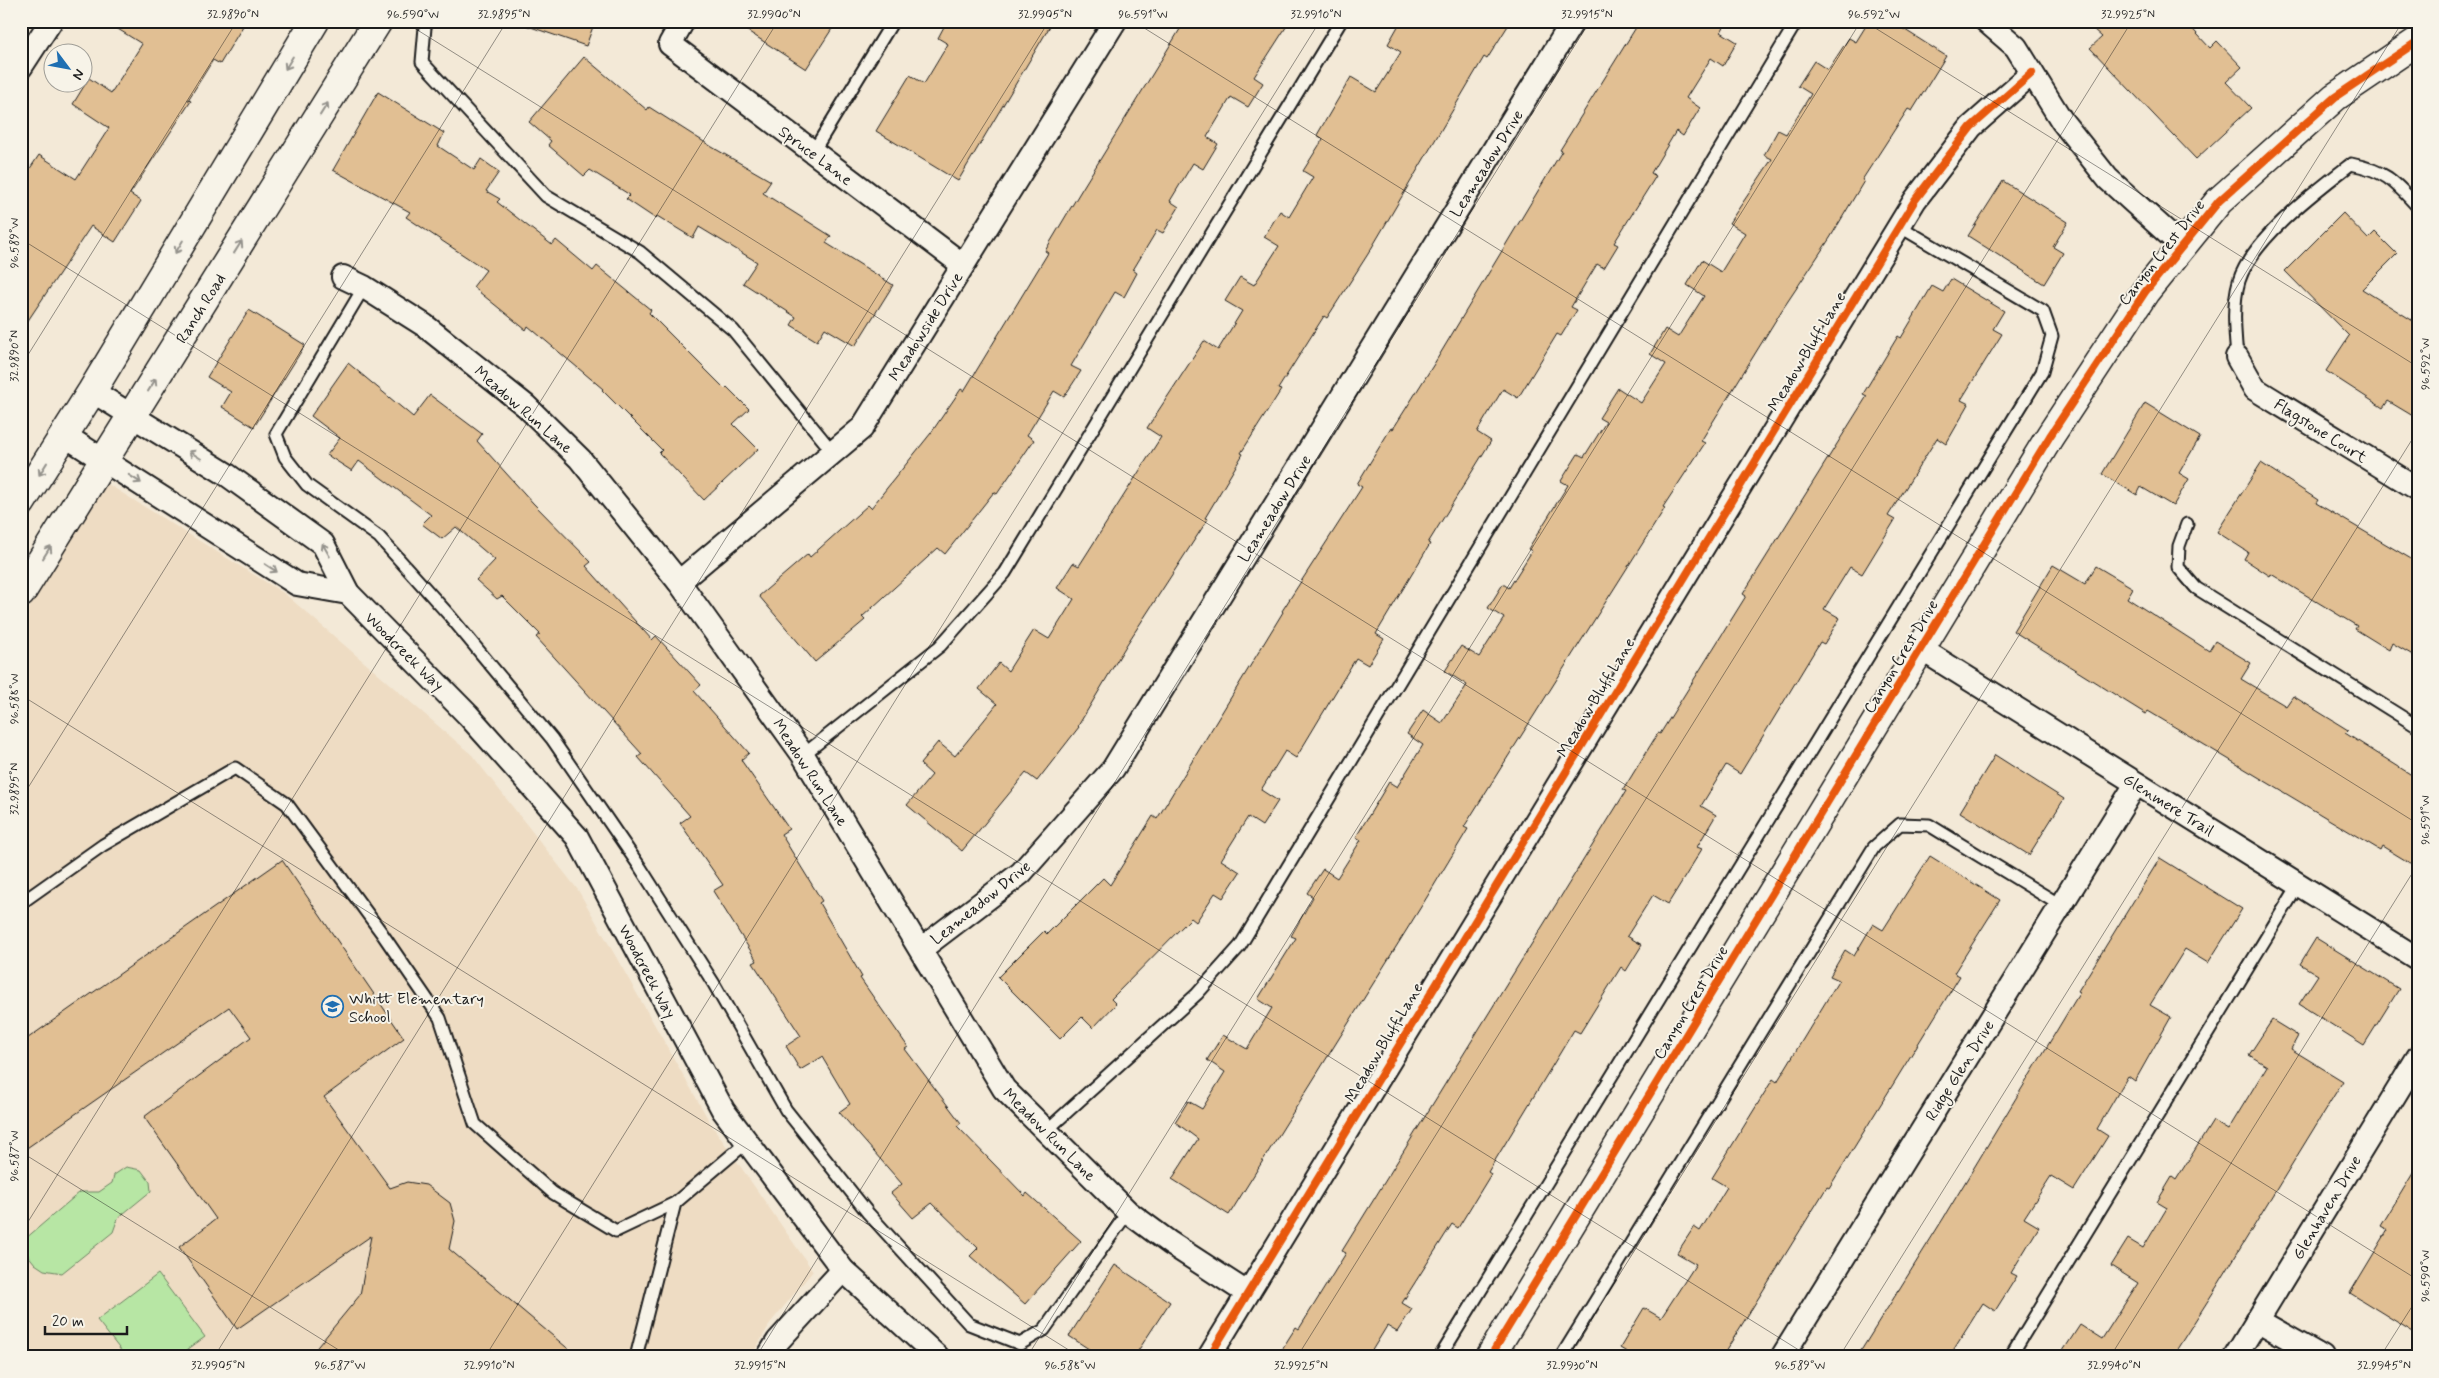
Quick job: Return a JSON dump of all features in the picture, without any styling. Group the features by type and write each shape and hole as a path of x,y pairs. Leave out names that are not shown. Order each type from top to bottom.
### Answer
{"street":[{"path":"21,67 51,21"},
{"path":"21,503 92,391 315,21"},
{"name":"Ranch Road","path":"21,594 378,21"},
{"name":"Spruce Lane","path":"683,21 670,44 963,265"},
{"name":"Meadowside Drive","path":"679,582 832,451 862,428 1115,21"},
{"name":"Leameadow Drive","path":"921,949 1021,873 1113,769 1573,21"},
{"path":"1986,21 2016,47 2062,121 2108,179 2182,246"},
{"name":"Canyon Crest Drive","path":"1490,1357 2050,436 2145,292 2219,201 2334,97 2418,41"},
{"name":"Meadow Bluff Lane","path":"1209,1357 1246,1292 1915,200 1971,127 2032,73"},
{"name":"Meadow Run Lane","path":"343,277 364,287 424,325 526,406 580,459 679,582 803,755 1004,1089 1128,1212 1170,1243 1246,1292"},
{"name":"Flagstone Court","path":"2237,357 2255,389 2418,489"},
{"name":"Woodcreek Way","path":"92,391 226,474 323,544 348,594 468,715 577,837 723,1110 843,1270 938,1357"},
{"path":"64,435 106,460 297,584 348,594"},
{"name":"Glenmere Trail","path":"1921,649 2418,959"},
{"name":"Ridge Glen Drive","path":"1782,1357 2136,784"},
{"name":"Glenhaven Drive","path":"2235,1357 2418,1057"},
{"path":"768,1357 778,1341 843,1270"},
{"path":"2257,1320 2322,1357"}],"lane":[{"path":"428,21 425,27 422,62 476,118 546,196 640,252 733,330 832,451"},
{"path":"813,152 893,21"},
{"path":"803,755 940,646 1005,573 1341,21"},
{"path":"1046,1131 1197,994 1240,946 1797,21"},
{"path":"2237,357 2235,317 2239,281 2255,253 2292,210 2351,164 2376,169 2400,186 2418,207"},
{"path":"1440,1357 2042,372 2052,336 2043,311 1899,226"},
{"path":"364,287 276,434 285,457 307,485 379,537 449,615 552,739 667,909 714,984 786,1110 868,1213 969,1324 1020,1344 1044,1330 1128,1212"},
{"path":"2187,524 2179,546 2178,567 2196,588 2418,727"},
{"path":"21,903 103,845 235,768 287,804 381,932 440,1018 475,1124 553,1193 616,1231 675,1203 746,1142"},
{"path":"1561,1357 1874,847 1900,824 1929,825 2060,905"},
{"path":"2010,1357 2299,884"},
{"path":"636,1357 675,1203"}],"shaded area":[{"name":"Whitt Elementary School","path":"106,483 285,594 472,755 578,890 711,1124 813,1271 771,1322 751,1357 21,1357 21,621"}],"green space":[{"path":"126,1167 141,1170 150,1182 151,1191 118,1218 113,1232 62,1273 44,1270 35,1264 27,1254 25,1239 80,1192 99,1192 112,1183 114,1175"},
{"path":"158,1274 205,1337 177,1357 126,1357 97,1320"}],"building":[{"path":"105,21 246,21 220,64 213,60 188,100 191,101 130,194 141,201 115,242 91,226 21,331 21,182 39,155 76,179 109,128 73,104 80,92 92,92 92,80 111,93 142,44"},
{"path":"526,21 595,21 586,46 525,25"},
{"path":"732,21 837,21 806,69"},
{"path":"947,21 1053,21 958,181 876,131 910,75 924,84 948,44 938,38"},
{"path":"1185,21 1290,21 1254,77 1263,83 1248,107 1231,97 1207,137 1218,144 1203,169 1193,163 1170,201 1179,207 1163,233 1157,230 1133,270 1137,273 1124,297 1115,292 1071,366 1081,371 1064,397 1054,391 1027,435 1034,440 997,494 994,492 945,554 938,548 862,617 865,620 815,662 759,596 808,554 810,557 868,505 871,508 931,433 961,389 964,391 1048,253 1045,251 1079,194"},
{"path":"1401,21 1511,21 1487,59 1484,57 1368,254 1327,318 1324,316 1278,389 1281,390 1241,453 1243,454 1205,518 1208,519 1127,644 1079,727 1037,781 1026,773 962,851 907,805 932,775 920,764 938,742 955,756 997,704 979,689 999,663 1008,671 1034,630 1049,639 1074,599 1057,588 1073,563 1079,566 1161,437 1147,428 1204,341 1218,350 1242,311 1225,301 1240,277 1254,285 1279,246 1264,237 1280,211 1289,217 1313,177 1303,171 1323,139 1317,135 1351,77 1376,92 1401,52 1388,44"},
{"path":"1640,21 1727,21 1721,32 1737,42 1723,66 1711,58 1686,98 1700,108 1683,136 1676,131 1651,173 1656,176 1614,243 1618,245 1604,268 1597,264 1571,307 1577,310 1561,336 1557,334 1518,398 1503,389 1477,432 1491,441 1428,543 1430,544 1376,634 1384,639 1368,665 1356,658 1296,758 1285,751 1261,790 1278,801 1262,826 1248,817 1221,860 1240,872 1223,898 1215,893 1196,922 1191,918 1111,999 1116,1004 1093,1028 1082,1017 1060,1039 998,977 1044,931 1047,934 1103,878 1110,885 1153,816 1157,819 1282,611 1362,487 1357,484 1391,428 1393,429 1434,364 1562,151 1560,150"},
{"path":"1869,21 1891,21 1946,56 1912,111 1908,109 1862,180 1864,181 1830,238 1782,310 1701,441 1705,443 1663,507 1665,508 1464,827 1468,829 1424,902 1229,1215 1172,1179 1198,1139 1175,1122 1188,1101 1202,1109 1225,1072 1207,1060 1223,1035 1247,1049 1272,1008 1258,999 1296,938 1291,936 1313,897 1307,893 1323,869 1337,878 1361,840 1356,837 1389,782 1397,787 1423,745 1407,734 1423,710 1442,723 1467,685 1445,671 1461,646 1479,657 1504,618 1488,608 1503,584 1509,588 1532,551 1528,549 1568,485 1561,481 1578,454 1584,457 1606,422 1599,418 1618,388 1641,403 1666,364 1650,354 1665,329 1678,337 1704,296 1687,285 1702,260 1721,272 1745,233 1729,223 1772,159 1764,155 1778,130 1786,134 1811,94 1798,86 1814,61 1828,70 1849,38 1856,42"},
{"path":"2084,21 2185,21 2210,48 2217,41 2242,67 2226,82 2251,108 2196,159 2090,48 2102,37"},
{"path":"584,57 647,110 649,107 712,147 771,181 763,193 831,236 826,243 893,285 855,346 825,328 817,341 791,325 796,317 743,283 757,262 699,227 693,238 657,216 656,219 626,199 630,195 590,170 584,176 548,145 551,141 529,122"},
{"path":"378,92 444,133 438,146 474,170 481,159 499,172 486,191 500,199 497,202 552,245 556,240 593,271 597,266 651,310 649,313 725,389 727,387 749,409 733,424 758,449 704,500 659,453 662,450 603,389 528,326 526,330 473,287 486,270 406,217 410,212 333,170"},
{"path":"2003,181 2068,222 2053,247 2063,253 2044,284 1968,236"},
{"path":"2343,213 2368,239 2375,232 2397,254 2362,289 2418,324 2418,419 2388,401 2383,408 2326,371 2349,336 2285,271"},
{"path":"1951,279 2004,311 1993,329 2002,334 1961,400 1969,404 1946,444 1937,438 1888,516 1895,520 1862,574 1850,567 1824,609 1840,618 1824,644 1820,642 1740,774 1726,765 1701,806 1716,815 1697,847 1702,849 1668,904 1653,895 1627,936 1642,945 1626,971 1621,967 1580,1033 1574,1030 1488,1172 1491,1174 1458,1228 1452,1224 1402,1303 1412,1309 1397,1332 1387,1326 1368,1357 1277,1357 1296,1327 1299,1329 1346,1253 1342,1251 1626,791 1623,790 1658,733 1660,734 1746,596 1743,594 1867,396 1863,394 1898,336 1901,338 1932,286 1943,292"},
{"path":"249,310 305,345 254,427 222,407 231,392 207,377"},
{"path":"348,363 413,417 430,395 482,434 477,441 533,503 591,562 586,566 652,640 656,636 701,685 694,691 749,753 741,760 789,829 781,834 822,901 819,903 862,977 860,978 908,1047 905,1049 961,1123 957,1126 1025,1196 1027,1193 1081,1241 1025,1304 970,1256 978,1248 932,1203 913,1218 891,1193 902,1184 839,1112 850,1104 822,1057 800,1070 786,1046 801,1036 753,963 757,961 713,891 723,885 680,823 690,816 638,757 642,754 536,637 540,634 502,596 497,599 476,580 495,560 456,527 442,539 422,524 431,515 359,461 352,471 327,455 340,438 311,416"},
{"path":"2145,403 2200,437 2179,473 2189,479 2173,506 2141,487 2137,495 2102,474"},
{"path":"2261,463 2318,500 2316,503 2418,563 2418,658 2392,643 2389,650 2355,629 2357,626 2271,574 2270,576 2244,559 2248,552 2217,532"},
{"path":"2053,565 2085,584 2096,566 2133,588 2127,598 2209,651 2215,641 2251,663 2241,679 2286,706 2293,696 2348,730 2345,733 2418,779 2418,868 2382,846 2380,850 2148,711 2146,714 2013,631"},
{"path":"1995,755 2064,799 2029,855 1960,812"},
{"path":"1930,856 2000,900 1954,973 1960,976 1829,1188 1827,1187 1722,1357 1635,1357 1620,1348 1644,1308 1661,1318 1696,1264 1677,1253 1694,1227 1700,1231 1727,1187 1712,1178 1773,1079 1777,1082 1839,980 1830,976 1845,950 1854,956 1873,924 1883,930"},
{"path":"2160,858 2242,909 2208,963 2185,949 2150,1005 2171,1017 2135,1081 2128,1076 2097,1129 2108,1136 2074,1190 2051,1176 2024,1218 2039,1227 2011,1273 2017,1276 1995,1311 1983,1303 1949,1357 1857,1357 1943,1219 2080,992 2078,991"},
{"path":"282,860 404,1038 324,1097 390,1188 407,1182 426,1185 450,1203 455,1221 449,1249 578,1357 309,1357 360,1295 371,1236 237,1329 179,1247 216,1219 144,1117 251,1037 229,1007 21,1152 21,1043"},
{"path":"2316,938 2399,989 2364,1045 2299,1004 2318,975 2300,964"},
{"path":"2272,1020 2298,1036 2291,1049 2343,1081 2216,1288 2172,1357 2059,1357 2080,1325 2102,1339 2138,1283 2111,1266 2128,1239 2143,1248 2167,1208 2157,1202 2172,1177 2176,1180 2213,1121 2228,1130 2267,1066 2249,1055"},
{"path":"2418,1165 2418,1335 2350,1293 2388,1230 2381,1226"},
{"path":"1115,1265 1170,1302 1134,1357 1101,1357 1069,1336"}],"cycle path":[{"path":"1490,1357 2050,436 2145,292 2219,201 2335,97 2418,41"},
{"path":"1209,1357 1915,200 1971,127 2032,73"}],"place":[{"name":"Whitt Elementary School","path":"333,1007"}]}
